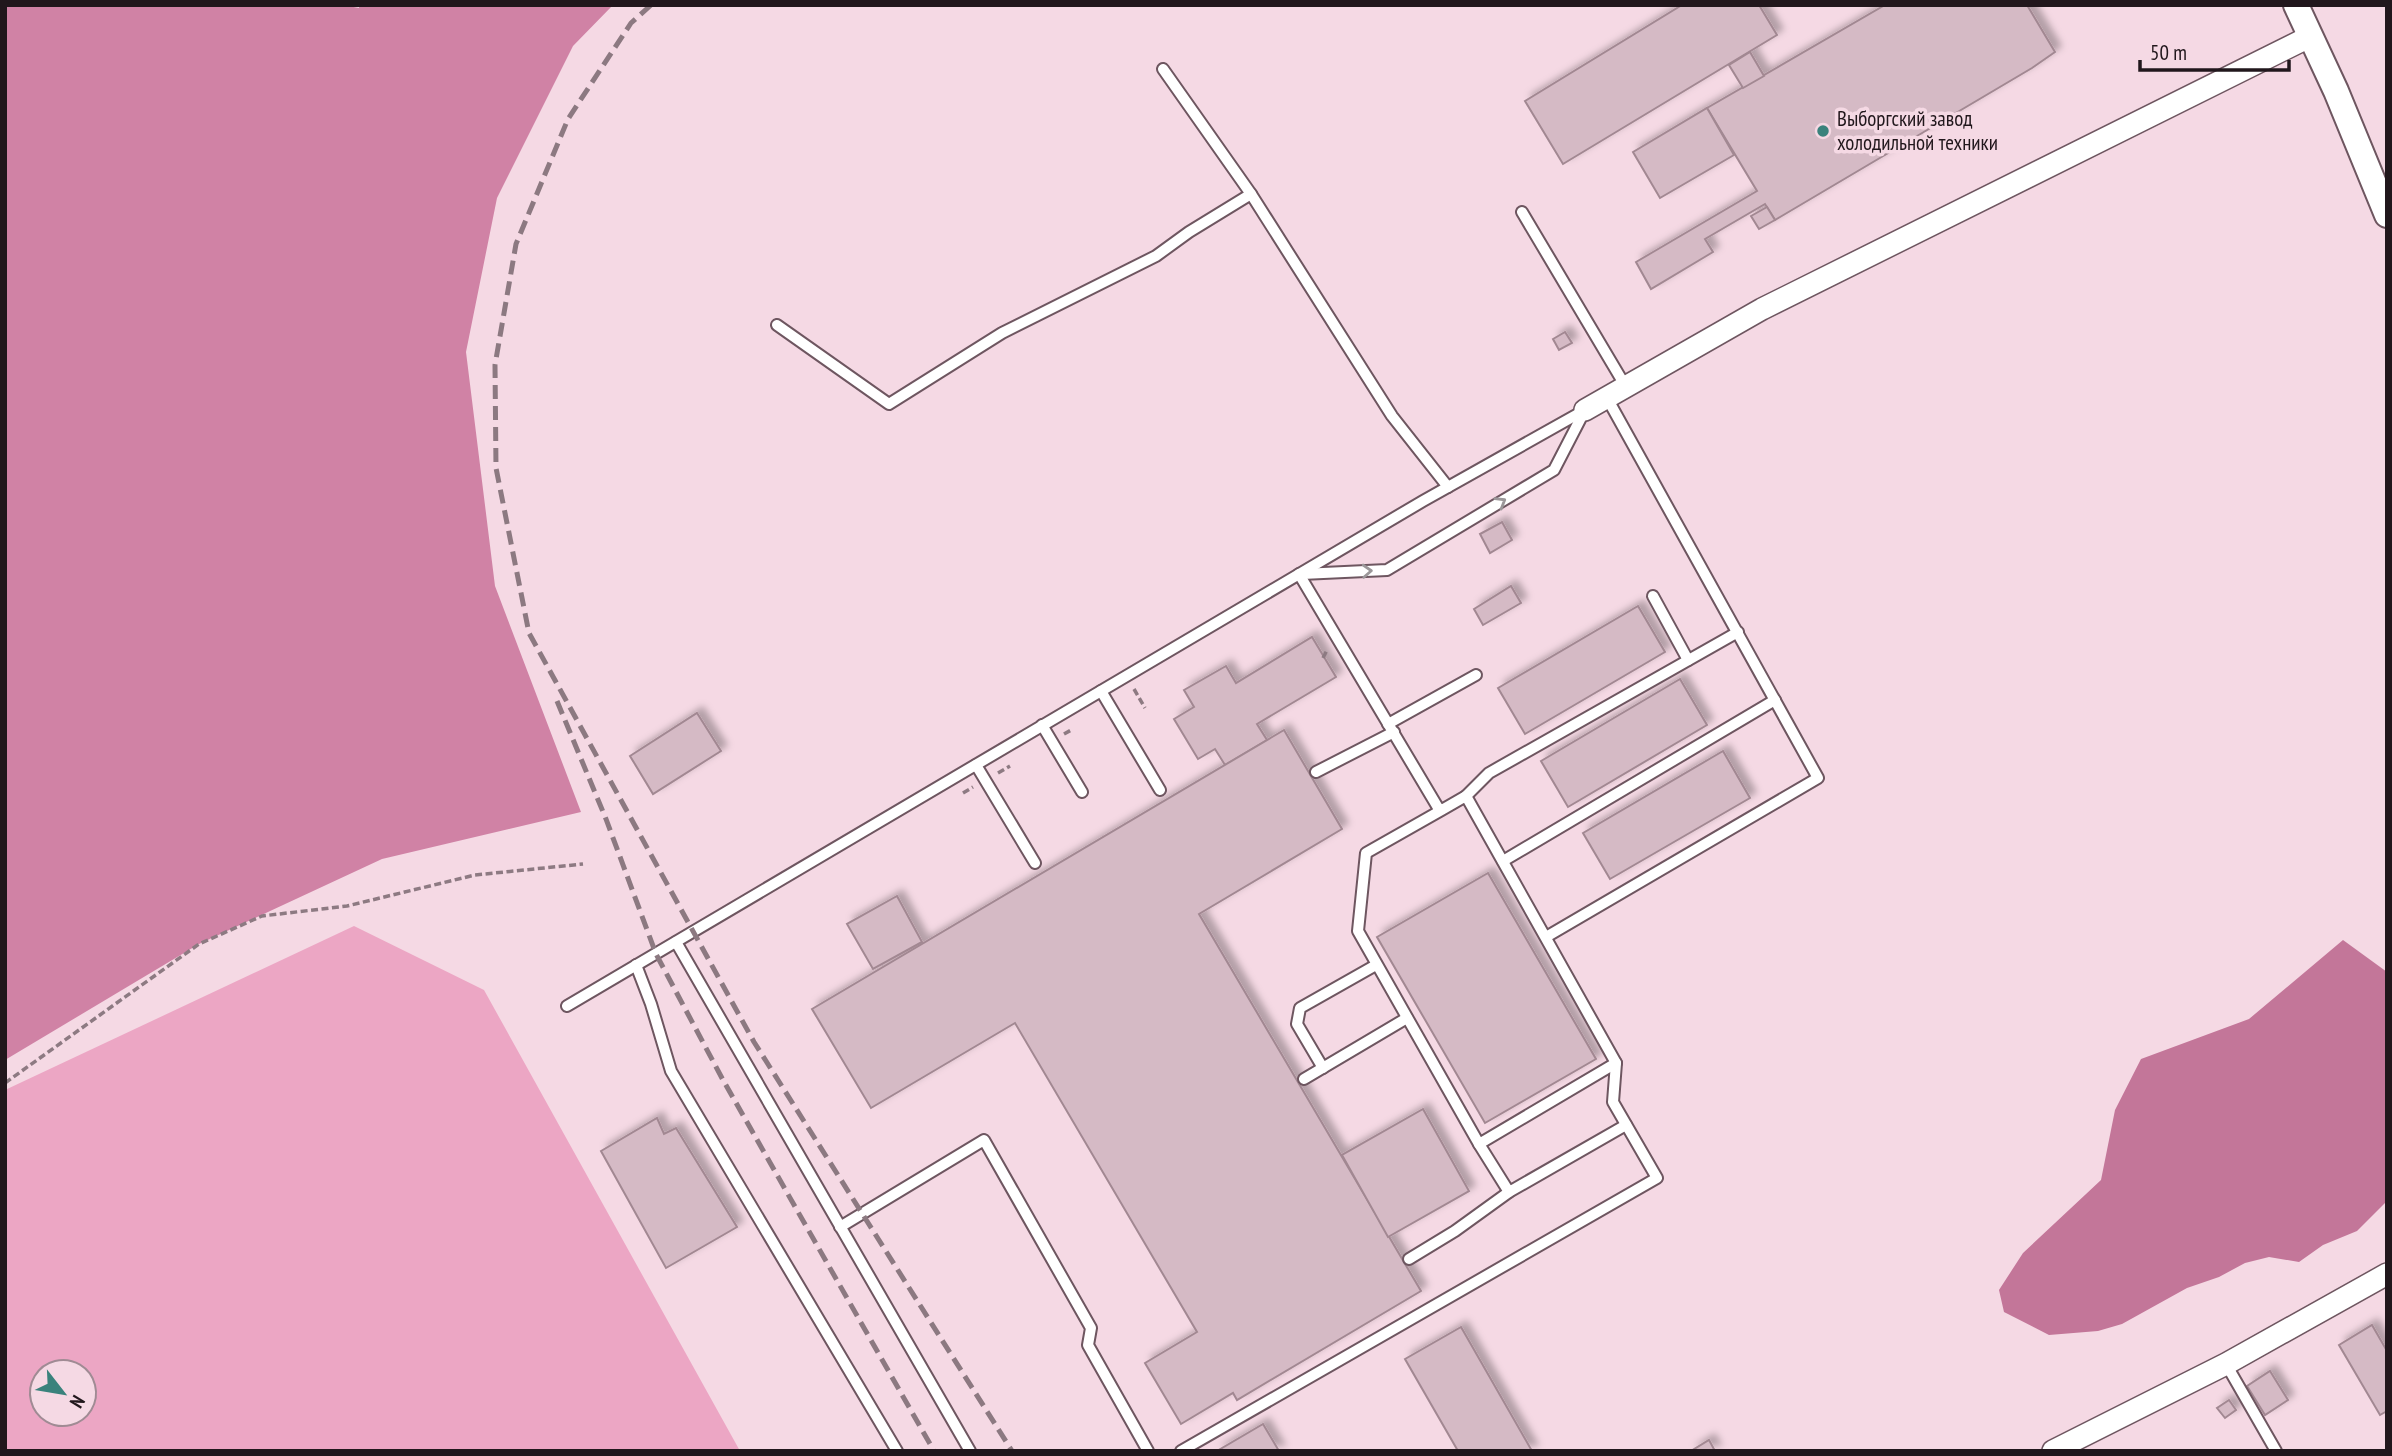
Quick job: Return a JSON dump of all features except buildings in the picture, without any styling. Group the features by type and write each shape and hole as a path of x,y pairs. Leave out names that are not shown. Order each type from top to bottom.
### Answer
{"street":[{"path":"2296,5 2387,215"},
{"path":"1585,410 1762,309 2311,36"},
{"path":"2053,1451 2226,1364 2387,1274"}],"lane":[{"path":"1163,69 1251,194 1392,416 1448,487"},
{"path":"777,325 889,404 1002,333 1156,256 1251,194"},
{"path":"1522,212 1626,387"},
{"path":"1546,937 1818,778 1607,398"},
{"path":"567,1006 1299,574 1585,410"},
{"path":"1299,574 1387,570 1554,470 1585,410"},
{"path":"1299,574 1440,811"},
{"path":"1653,596 1688,660"},
{"path":"1509,1192 1357,930 1366,853 1466,796 1489,773 1738,632"},
{"path":"1316,772 1476,675"},
{"path":"1101,691 1160,790"},
{"path":"1503,861 1775,700"},
{"path":"1042,725 1082,792"},
{"path":"976,765 1035,863"},
{"path":"1181,1451 1657,1178 1613,1102 1616,1063 1466,796"},
{"path":"676,942 970,1451"},
{"path":"636,965 671,1071 826,1327 897,1451"},
{"path":"1323,1068 1297,1024 1300,1008 1376,965"},
{"path":"1304,1079 1408,1018"},
{"path":"1479,1144 1616,1063"},
{"path":"1409,1259 1455,1231 1509,1192 1626,1125"},
{"path":"840,1227 984,1140 1091,1328 1088,1345 1148,1451"},
{"path":"2226,1364 2276,1451"}],"path":[{"path":"5,1083 199,944 262,916 347,906 475,875 583,864"}],"shaded area":[{"path":"5,5 343,5 359,8 359,5 613,5 573,46 497,198 466,352 495,586 581,812 382,859 199,944 5,1060"},
{"path":"354,926 484,990 740,1451 5,1451 5,1090"},
{"path":"2343,940 2387,972 2387,1201 2357,1231 2323,1245 2299,1262 2269,1257 2245,1263 2219,1277 2187,1288 2122,1324 2098,1331 2049,1335 2004,1312 1999,1290 2023,1253 2101,1180 2115,1110 2141,1059 2249,1019"}],"railway":[{"path":"651,5 631,23 568,119 516,244 495,365 496,468 529,633 754,1042 1012,1451"},
{"path":"557,701 606,819 656,954 723,1080 934,1451"}],"place":[{"name":"Выборгский завод холодильной техники","path":"1823,131"}]}
